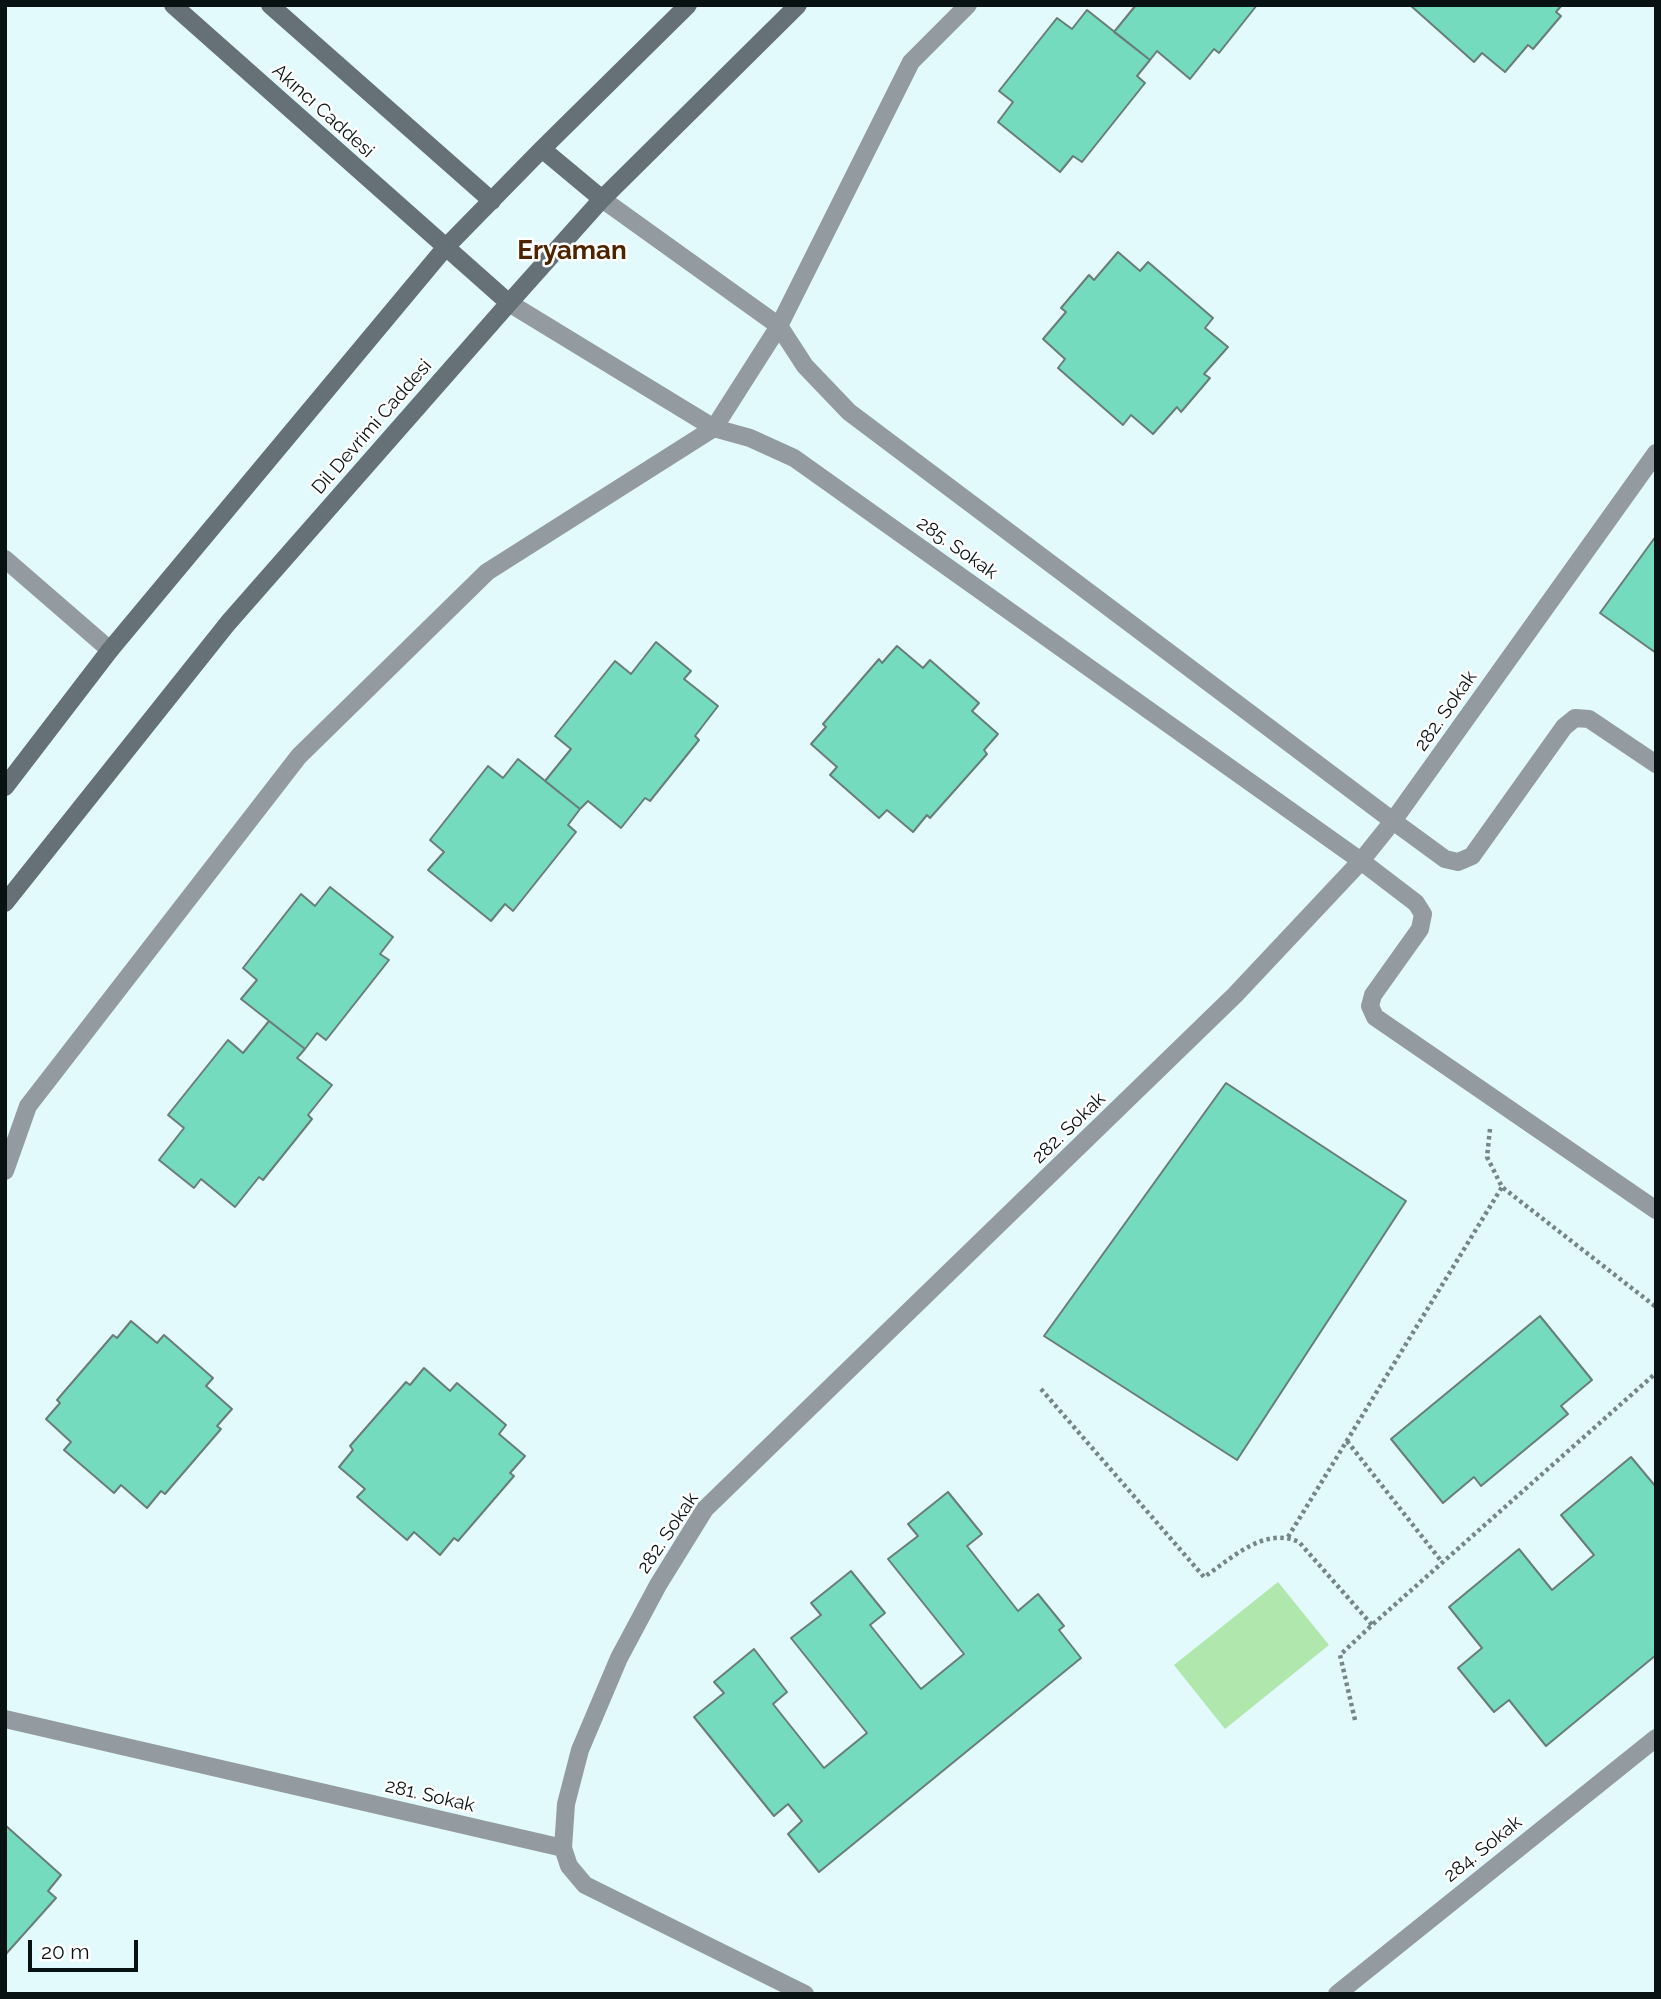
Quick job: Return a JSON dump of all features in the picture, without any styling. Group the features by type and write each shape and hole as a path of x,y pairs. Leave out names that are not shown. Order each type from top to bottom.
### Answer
{"main road":[{"name":"Akıncı Caddesi","path":"173,5 509,303"},
{"path":"270,5 492,201"},
{"path":"5,787 110,649 445,248 688,5"},
{"name":"Dil Devrimi Caddesi","path":"5,903 228,623 509,303 602,199 798,5"},
{"path":"542,149 602,199"}],"street":[{"path":"5,1171 28,1105 299,756 487,572 714,428 779,326 911,62 968,5"},
{"path":"602,199 779,326 805,366 849,412 1445,859 1458,862 1472,856 1564,727 1575,718 1589,719 1656,764"},
{"name":"285. Sokak","path":"509,303 714,428 750,438 794,458 1361,861 1416,903 1423,914 1420,929 1373,995 1370,1006 1375,1017 1497,1100"},
{"name":"282. Sokak","path":"563,1848 566,1804 589,1727 618,1658 651,1597 705,1509 1236,995 1361,861 1393,821 1656,453"},
{"path":"5,559 110,649"},
{"path":"1497,1100 1656,1210"},
{"name":"281. Sokak","path":"5,1719 563,1848"},
{"name":"284. Sokak","path":"1337,1994 1656,1738"},
{"path":"563,1848 569,1866 585,1885 805,1994"}],"path":[{"path":"1497,1100 1488,1138 1488,1157 1502,1187 1656,1307"},
{"path":"1288,1537 1502,1187"},
{"path":"1355,1720 1340,1655 1656,1373"},
{"path":"1041,1389 1204,1577 1252,1545 1272,1537 1288,1537 1299,1542 1372,1625"},
{"path":"1347,1441 1442,1562"}],"green space":[{"path":"1278,1582 1329,1645 1225,1729 1174,1665"}],"building":[{"path":"1136,5 1257,5 1219,53 1214,49 1190,79 1157,51 1150,60 1114,32"},
{"path":"1410,5 1562,5 1556,12 1561,16 1533,49 1528,45 1505,72 1482,53 1474,62"},
{"path":"1087,10 1150,60 1137,76 1145,83 1082,162 1073,156 1060,172 998,122 1013,102 999,91 1057,18 1072,29"},
{"path":"1118,252 1140,271 1148,262 1213,318 1205,328 1228,347 1204,374 1210,378 1181,412 1177,407 1153,434 1131,415 1123,425 1058,368 1065,359 1043,339 1066,312 1061,308 1089,275 1094,280"},
{"path":"1656,536 1656,653 1600,613"},
{"path":"656,642 691,671 684,679 718,706 695,736 699,740 650,801 645,798 621,828 588,801 580,809 545,781 571,749 555,736 615,661 631,674"},
{"path":"897,646 923,668 930,660 979,703 972,711 998,734 984,750 987,754 930,818 927,815 913,832 887,810 879,818 830,775 837,767 811,744 826,727 823,724 879,659 882,663"},
{"path":"518,759 580,809 568,825 576,832 513,911 505,904 491,921 428,870 444,852 430,840 488,766 503,778"},
{"path":"330,887 393,937 380,954 389,960 326,1040 317,1033 305,1049 241,999 257,980 243,968 301,894 315,906"},
{"path":"269,1021 305,1049 297,1058 332,1085 308,1115 312,1119 263,1180 259,1177 235,1207 201,1179 194,1188 159,1160 184,1128 168,1115 228,1040 243,1053"},
{"path":"1226,1083 1406,1201 1237,1460 1044,1336"},
{"path":"1540,1316 1592,1380 1561,1406 1568,1414 1481,1486 1474,1477 1443,1503 1391,1439"},
{"path":"131,1321 157,1343 164,1335 213,1378 206,1386 232,1409 217,1426 221,1429 165,1494 161,1491 147,1508 121,1485 114,1493 64,1450 71,1442 46,1419 60,1403 57,1400 113,1335 117,1338"},
{"path":"424,1368 450,1391 457,1383 506,1425 499,1434 525,1456 510,1473 514,1476 458,1541 454,1538 440,1555 414,1532 407,1540 357,1497 365,1489 339,1467 353,1450 350,1446 406,1382 410,1385"},
{"path":"1631,1457 1656,1487 1656,1655 1546,1746 1509,1700 1494,1712 1458,1668 1482,1648 1449,1607 1519,1549 1552,1590 1594,1555 1561,1515"},
{"path":"948,1492 982,1534 967,1546 1018,1611 1038,1594 1064,1626 1059,1630 1081,1658 819,1872 788,1834 802,1821 788,1804 774,1816 694,1717 724,1693 714,1682 754,1649 787,1692 773,1704 824,1768 867,1733 791,1638 821,1615 811,1603 851,1571 885,1613 870,1625 921,1689 964,1654 888,1559 918,1536 908,1524"},
{"path":"5,1825 61,1875 48,1891 56,1898 5,1955"}],"district":[{"name":"Eryaman","path":"572,251"}]}
